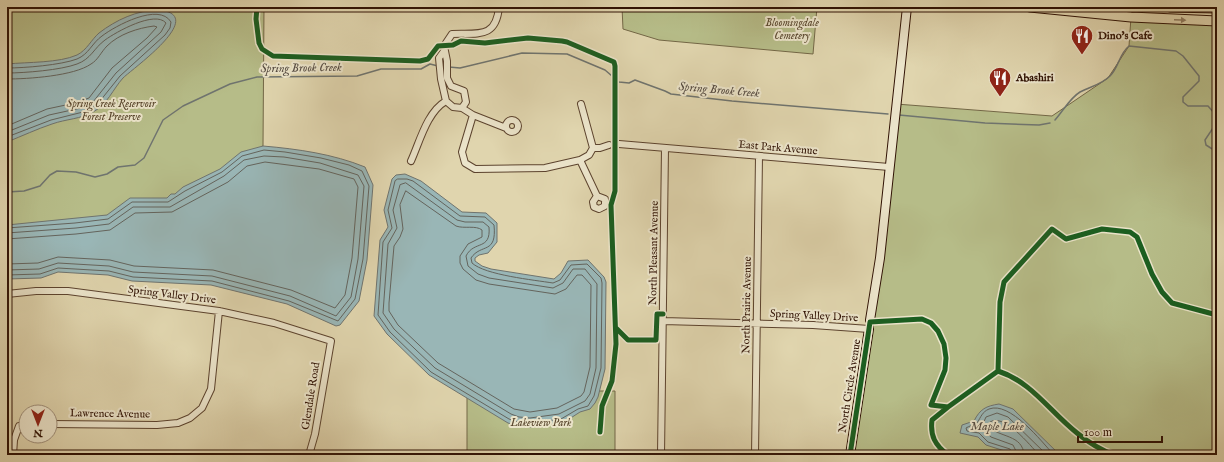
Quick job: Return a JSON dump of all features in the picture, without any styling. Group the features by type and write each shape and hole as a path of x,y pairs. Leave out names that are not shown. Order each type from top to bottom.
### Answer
{"main road":[{"path":"1030,7 1132,17 1217,21"},
{"path":"1170,7 1217,8"}],"street":[{"path":"462,108 466,102 464,91 451,86 447,78 447,64 444,46 452,34 484,33 493,28 498,16 499,7"},
{"name":"North Circle Avenue","path":"850,455 880,258 907,7"},
{"path":"444,51 439,58 446,101 453,107 462,108 473,115 506,128"},
{"path":"411,161 437,106 446,101"},
{"path":"473,115 462,152 465,163 475,169 545,168 580,160 589,155 593,148 581,104"},
{"name":"East Park Avenue","path":"619,144 889,167"},
{"path":"593,148 600,148 609,145"},
{"name":"North Pleasant Avenue","path":"661,455 666,148"},
{"name":"North Prairie Avenue","path":"755,455 759,156"},
{"path":"580,160 597,196"},
{"name":"Spring Valley Drive","path":"7,294 36,291 68,291 219,311 274,323 331,341"},
{"name":"Lawrence Avenue","path":"58,424 170,424 178,423 190,418 202,408 208,397 213,382 219,311"},
{"name":"Spring Valley Drive","path":"663,321 757,323 869,329"},
{"name":"Glendale Road","path":"309,455 315,434 331,341"},
{"path":"13,455 14,440 18,429"}],"green space":[{"name":"Spring Creek Reservoir Forest Preserve","path":"7,7 264,7 263,146 212,177 7,275"},
{"name":"Bloomingdale Cemetery","path":"622,7 817,7 813,54 659,40 623,29"},
{"path":"1131,17 1217,23 1217,455 850,455 880,258 896,104 1052,116 1108,78 1129,46"},
{"name":"Lakeview Park","path":"467,391 615,391 615,455 467,455"}],"water":[{"path":"151,10 159,10 172,14 176,21 172,31 152,54 119,82 110,96 98,109 78,118 52,124 35,130 7,142 7,64 52,61 70,58 80,53 99,33 112,24 135,14"},
{"path":"263,146 315,153 353,162 365,167 373,185 367,260 359,301 340,325 336,326 287,304 211,285 132,281 108,275 58,272 41,278 7,279 7,225 107,215 130,198 167,198 171,194 175,194 183,187 220,169 241,152"},
{"path":"405,174 421,181 462,212 486,213 497,223 497,242 488,253 479,255 475,258 475,261 482,266 491,269 554,279 561,273 568,261 588,260 604,277 606,282 605,369 598,397 590,409 580,412 563,423 530,427 508,423 429,375 387,334 374,316 380,240 388,227 384,210 392,179 396,175"},
{"name":"Maple Lake","path":"999,404 1013,409 1060,455 1009,455 1008,452 986,445 978,437 960,433 962,425 974,421 984,409"}],"waterway":[{"name":"Spring Brook Creek","path":"1055,120 1076,95 1110,76 1123,53 1129,46 1176,51 1183,56 1199,76 1199,81 1183,97 1183,102 1188,106 1208,106 1215,114 1215,125 1205,140 1206,145 1217,152"},
{"name":"Spring Brook Creek","path":"449,67 460,68 522,53 567,54 605,70 619,82 629,83 635,80 671,94 732,101 888,114"},
{"name":"Spring Brook Creek","path":"7,192 24,191 40,186 50,175 57,171 76,172 95,177 107,174 118,167 135,165 144,158 163,120 183,106 230,84 257,77 357,76 381,69 421,69 430,64 438,66"},
{"name":"Spring Brook Creek","path":"899,115 985,123 1039,125 1050,123"}],"cycle path":[{"path":"257,7 256,19 259,43 262,49 273,56 420,61 428,59 438,46 453,45 461,41 485,43 528,38 567,42 614,62 615,191 611,205 616,344 612,381 602,406 600,432"},
{"path":"998,371 1000,302 1004,282 1052,229 1066,239 1102,229 1130,232 1137,237 1152,274 1162,292 1172,303 1217,315"},
{"path":"617,329 628,340 656,340 657,314 663,314"},
{"path":"850,455 870,322 922,319 931,323 938,331 944,344 946,358 945,370 931,405 948,407 998,371 1021,382 1081,436 1090,443 1114,455"},
{"path":"948,407 932,420 932,431 934,440 948,455"}],"place":[{"name":"Dino's Cafe","path":"1082,56"},
{"name":"Abashiri","path":"1000,98"}]}
